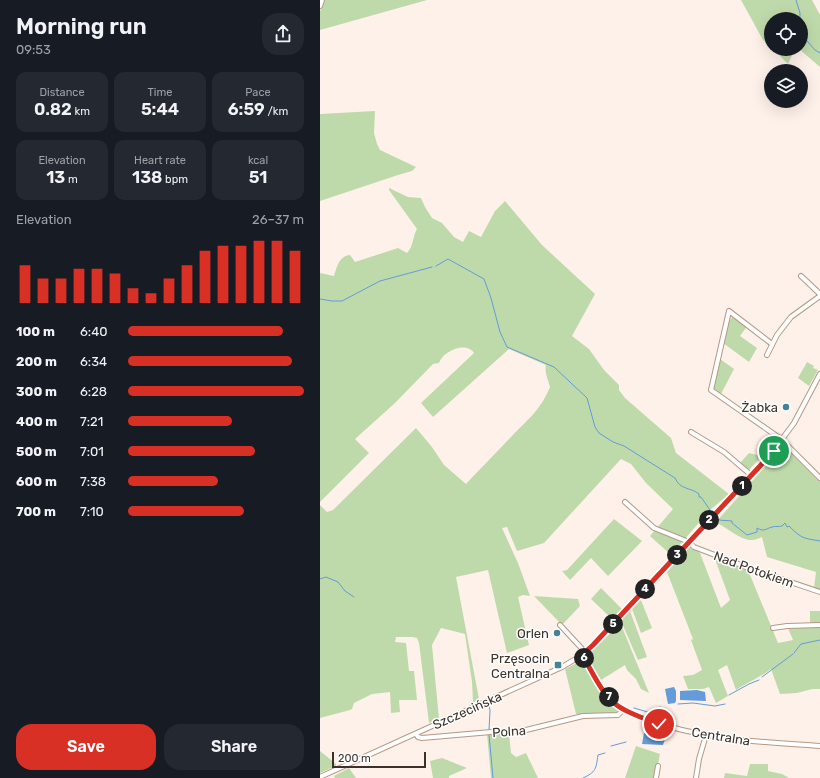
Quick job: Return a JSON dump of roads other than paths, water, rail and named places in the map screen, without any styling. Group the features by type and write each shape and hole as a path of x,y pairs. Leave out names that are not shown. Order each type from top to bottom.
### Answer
{"street":[{"path":"320,6 322,0"},
{"path":"767,355 777,335 791,317 820,295 801,276"},
{"path":"772,344 729,311 710,390 782,440 820,478"},
{"name":"Szczecińska","path":"320,777 562,667 584,654 782,440 794,423 820,374"},
{"path":"691,432 724,452 751,475"},
{"name":"Nad Potokiem","path":"624,502 654,528 689,542 694,547 749,568 820,592"},
{"name":"Centralna","path":"560,625 584,654 605,692 616,704 624,709 659,724 706,735 733,739 820,746"},
{"path":"773,628 820,625"},
{"name":"Polna","path":"416,734 422,738 490,732 522,731 583,716 618,715 624,709"},
{"path":"696,778 700,754 706,735"},
{"path":"656,778 658,766"}],"water":[{"path":"674,687 676,691 676,701 675,703 668,704 665,689"},
{"path":"697,690 705,692 706,701 680,700 680,691"},
{"path":"644,733 666,736 663,745 642,744"}],"waterway":[{"path":"796,0 800,12"},
{"path":"808,42 820,53"},
{"path":"436,266 448,259 484,279 491,298 500,332 507,347 554,367 587,398 595,427 599,433 613,442 624,446 675,478 680,485 699,494 699,497 701,497 712,513"},
{"path":"320,299 342,301 380,281 432,267"},
{"path":"717,518 719,520 732,521 732,523 747,535 757,532 757,528 764,530 782,526 785,523 787,527 789,526 803,537 820,541"},
{"path":"320,579 326,577 338,582 345,591 354,597"},
{"path":"794,653 801,644 820,640"},
{"path":"762,677 793,654"},
{"path":"729,695 759,680"},
{"path":"489,703 489,730"},
{"path":"678,704 693,703 715,706 725,704"},
{"path":"634,708 651,713 660,707"},
{"path":"489,734 493,778"},
{"path":"611,746 626,742"},
{"path":"583,778 595,770 598,755 605,753"}],"place":[{"name":"Żabka","path":"786,407"},
{"name":"Orlen","path":"557,633"},
{"name":"Przęsocin Centralna","path":"558,665"}]}
